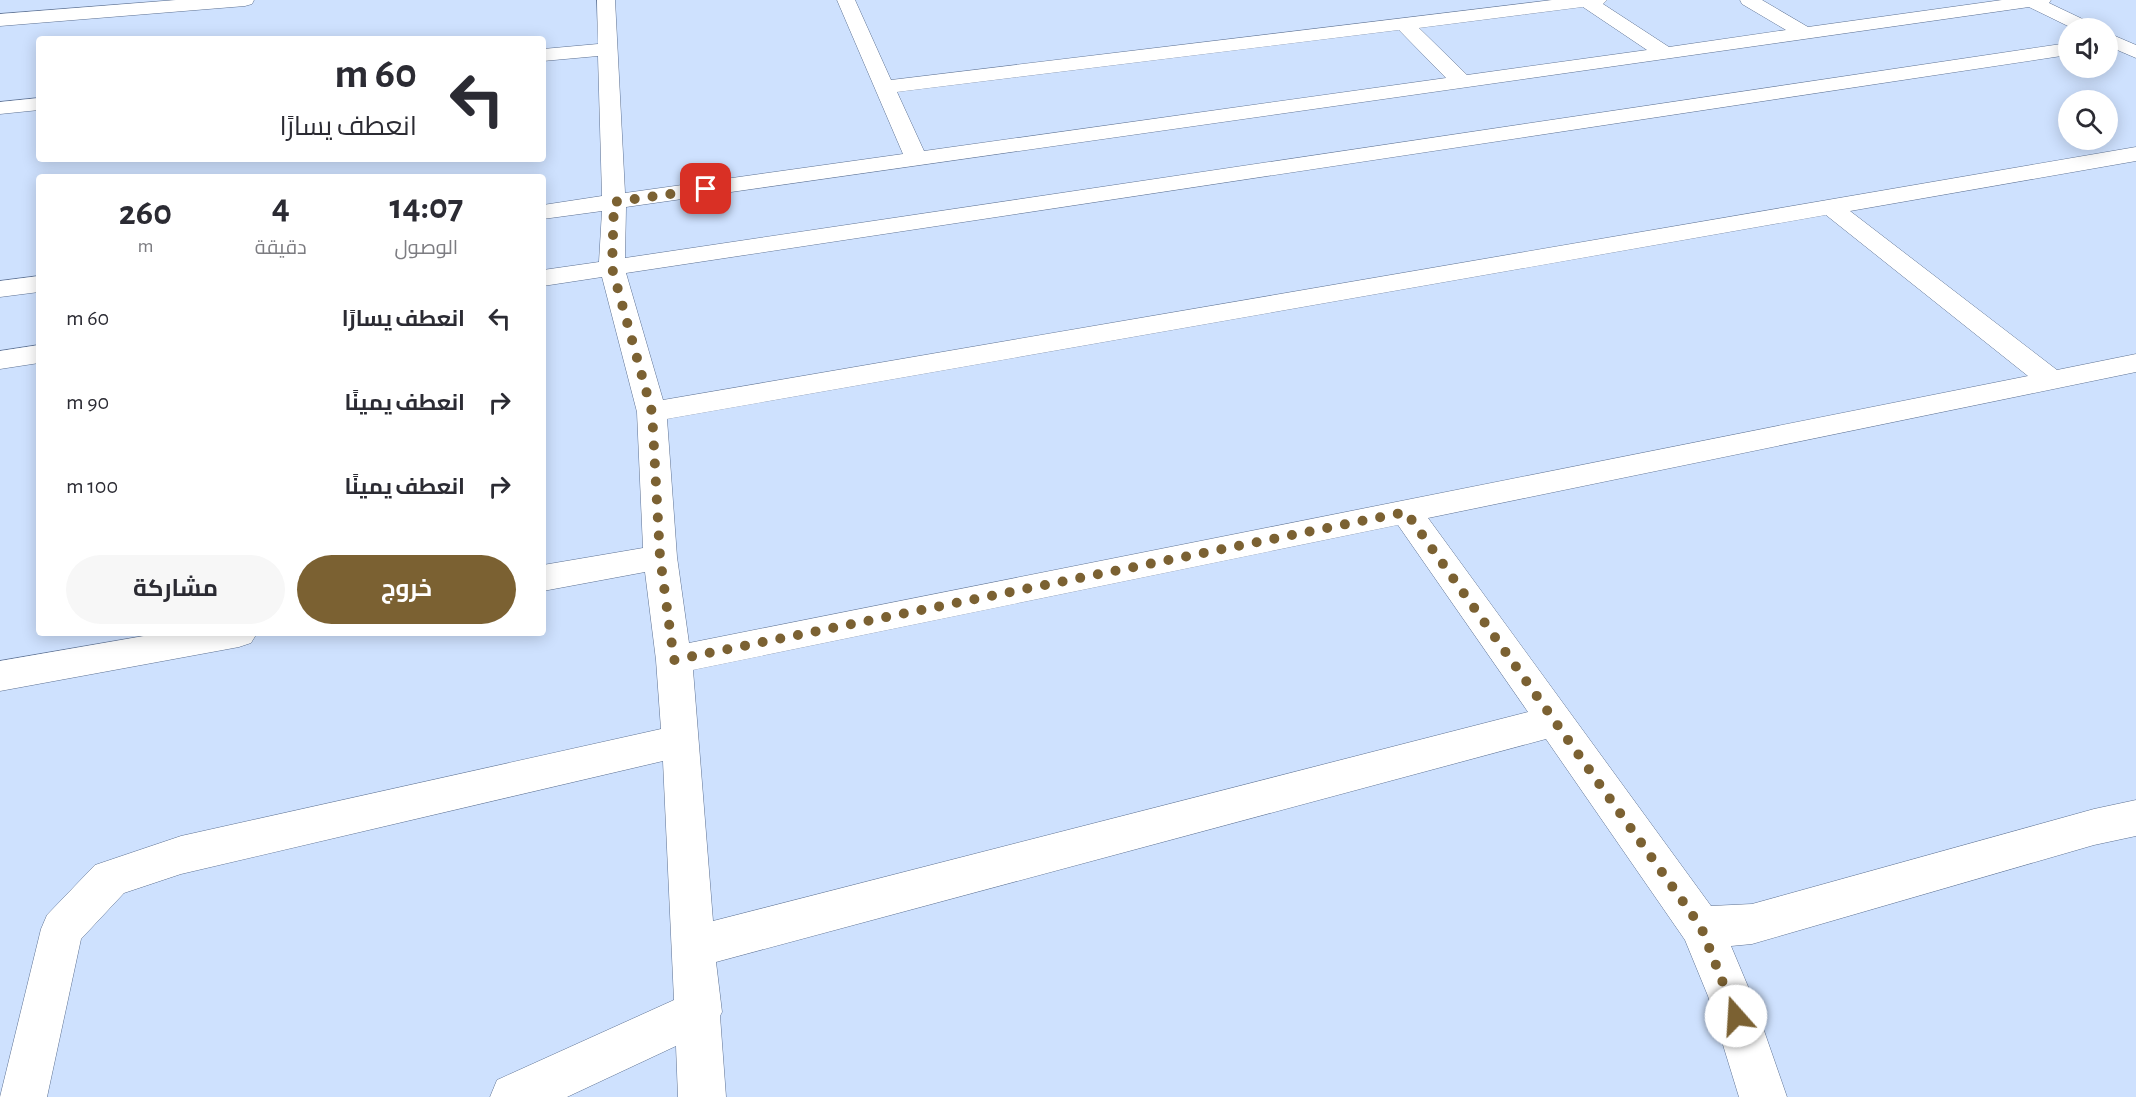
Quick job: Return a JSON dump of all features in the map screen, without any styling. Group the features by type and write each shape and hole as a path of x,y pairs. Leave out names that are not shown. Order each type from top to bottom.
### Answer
{"street":[{"path":"0,20 245,0"},
{"path":"606,0 614,202 612,268 652,412 660,557 674,660 681,741 699,1012 702,1097"},
{"path":"846,0 916,159"},
{"path":"885,87 1589,0 1665,53"},
{"path":"1749,0 1804,33"},
{"path":"546,212 2037,1 2068,18"},
{"path":"1404,24 1462,82"},
{"path":"2118,41 2136,40"},
{"path":"2118,45 2136,52"},
{"path":"546,55 608,49"},
{"path":"546,279 2058,51"},
{"path":"0,108 36,104"},
{"path":"652,412 2136,153"},
{"path":"1830,207 2052,380"},
{"path":"0,289 36,284"},
{"path":"0,360 36,354"},
{"path":"674,660 2136,363"},
{"path":"1406,512 1701,927 1730,996 1762,1097"},
{"path":"546,577 660,557"},
{"path":"0,676 222,636"},
{"path":"695,947 1555,721"},
{"path":"23,1097 62,929 110,879 181,855 681,741"},
{"path":"1701,927 1752,924 2094,827 2136,818"},
{"path":"514,1097 699,1012"}],"route":[{"path":"706,189 614,202 612,268 652,412 660,557 674,660 1406,512 1701,927 1736,1016"}]}
